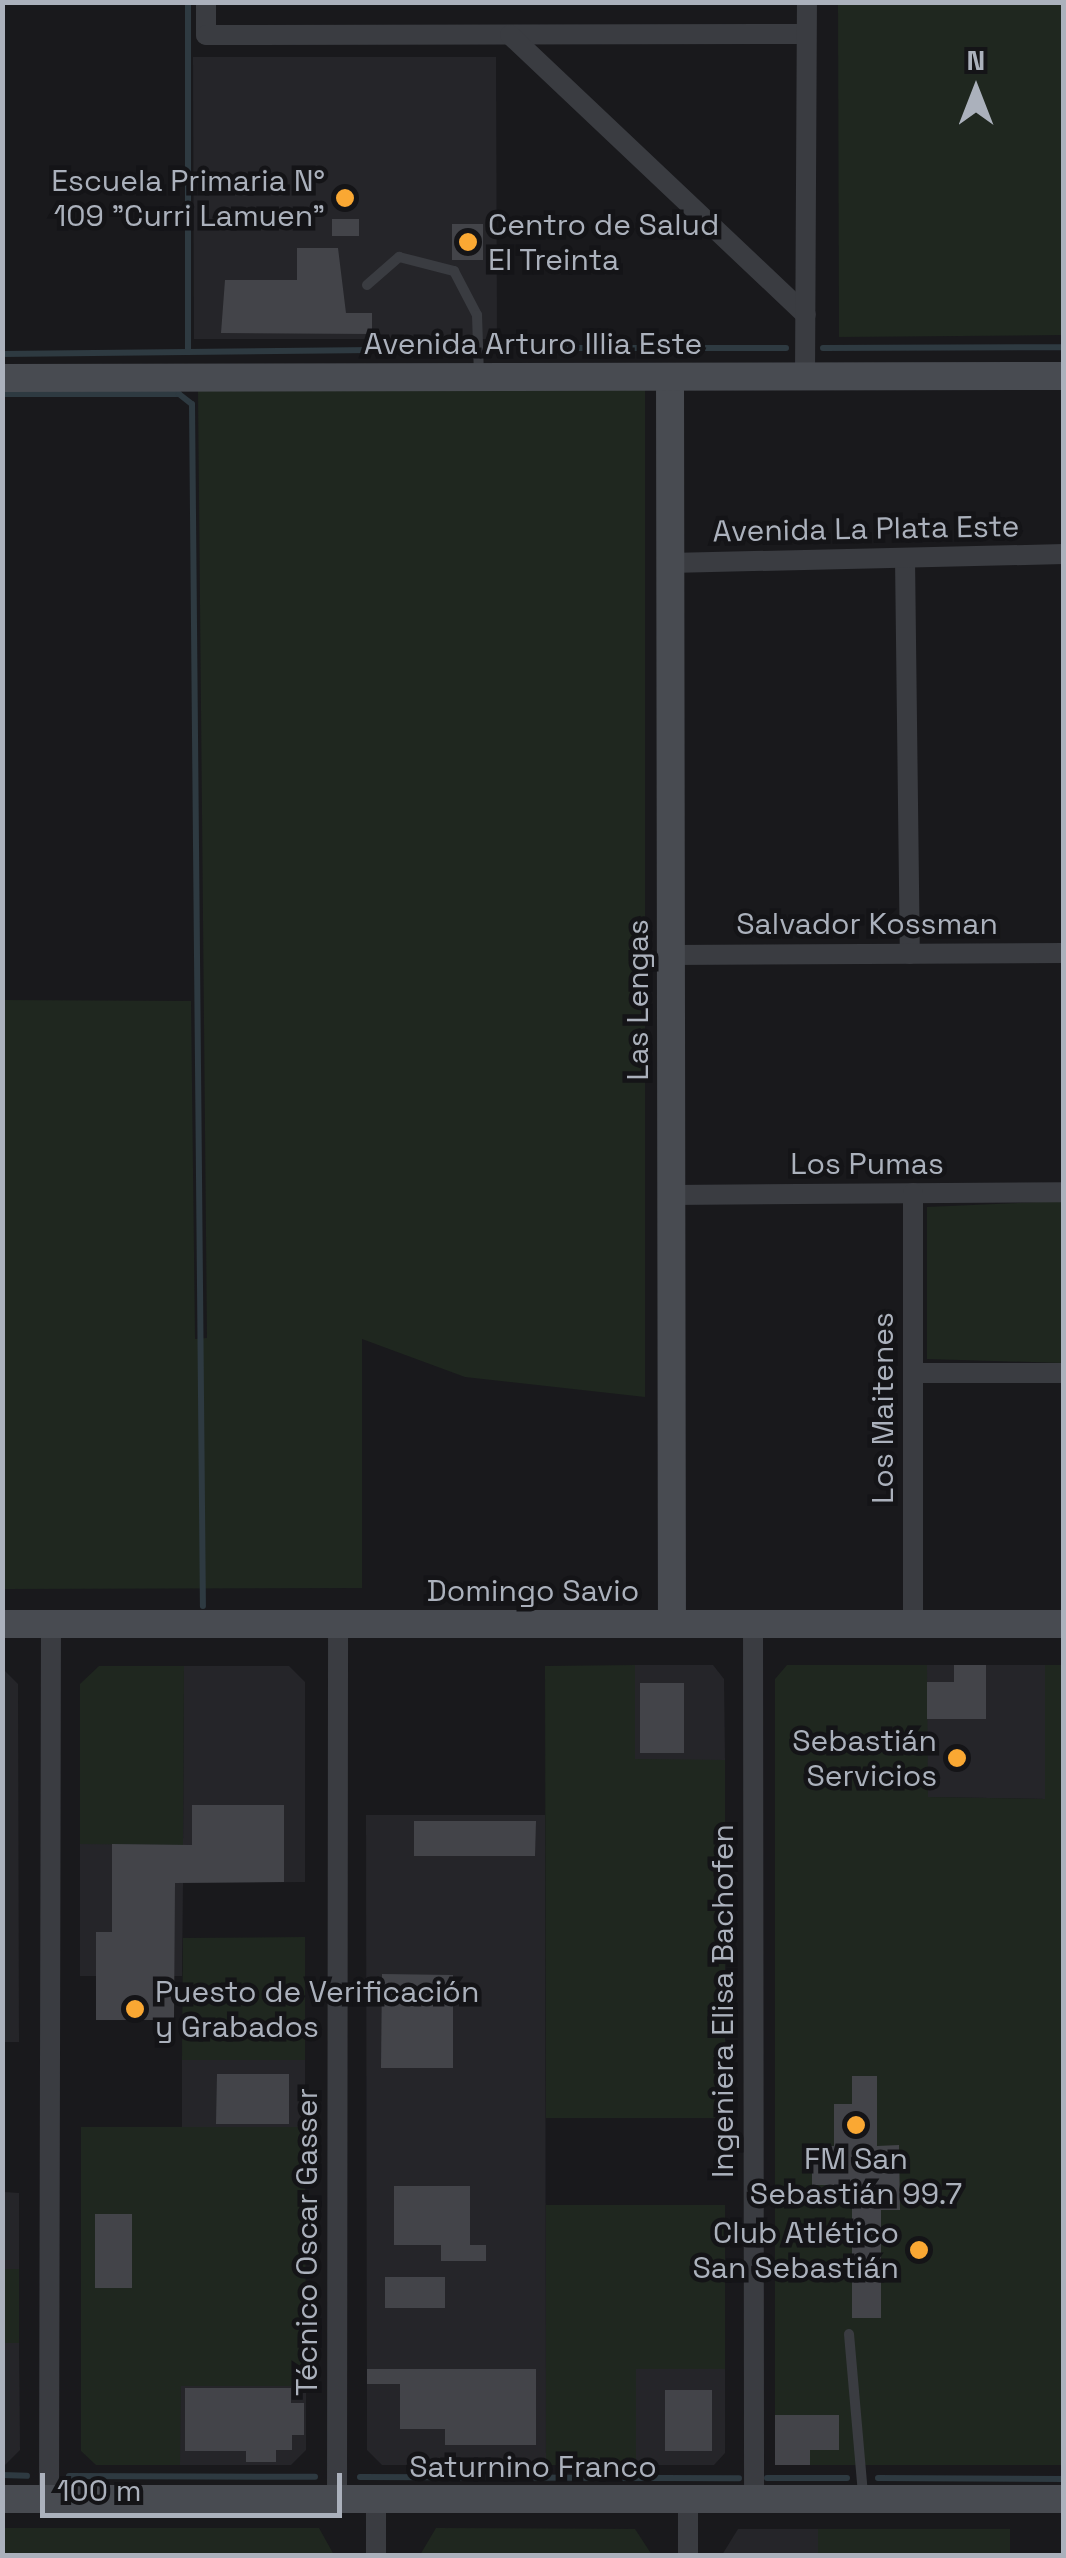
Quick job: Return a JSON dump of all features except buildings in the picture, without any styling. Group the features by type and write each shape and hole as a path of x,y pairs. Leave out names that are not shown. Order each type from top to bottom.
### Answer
{"street":[{"path":"206,2 206,35 806,34"},
{"path":"805,376 806,2"},
{"path":"510,34 806,315"},
{"name":"Las Lengas","path":"670,376 672,1624"},
{"name":"Avenida Arturo Illia Este","path":"2,378 1064,376"},
{"name":"Avenida La Plata Este","path":"670,563 1064,554"},
{"path":"905,558 910,954"},
{"name":"Salvador Kossman","path":"671,955 1064,953"},
{"name":"Los Pumas","path":"671,1195 1064,1192"},
{"name":"Los Maitenes","path":"913,1193 913,1624"},
{"path":"913,1374 1064,1372"},
{"name":"Domingo Savio","path":"2,1624 1064,1624"},
{"path":"49,2499 51,1624"},
{"name":"Técnico Oscar Gasser","path":"337,2499 338,1624"},
{"name":"Ingeniera Elisa Bachofen","path":"753,1624 754,2499"},
{"path":"376,2499 376,2556"},
{"path":"688,2499 688,2556"},
{"name":"Saturnino Franco","path":"2,2500 1064,2499"}],"lane":[{"path":"366,285 399,257 454,271 478,315 479,377"},
{"path":"849,2334 863,2499"}],"shaded area":[{"path":"838,3 1063,3 1063,335 839,337"},
{"name":"Escuela Primaria N° 109 \"Curri Lamuen\"","path":"193,57 496,57 497,339 194,339"},
{"path":"645,390 645,1397 465,1377 362,1339 362,1588 3,1589 3,1000 191,1001 195,1339 207,1338 198,391"},
{"path":"1063,1201 1063,1363 927,1359 927,1207"},
{"path":"635,1665 713,1665 724,1679 725,1760 635,1760"},
{"path":"635,1665 635,1759 725,1760 725,2118 546,2118 545,1666"},
{"path":"787,1665 927,1665 928,1797 1045,1799 1045,1665 1063,1665 1063,2465 775,2465 775,1679"},
{"path":"927,1665 1045,1665 1045,1799 927,1797"},
{"path":"99,1666 184,1666 183,1845 80,1844 80,1684"},
{"path":"184,1666 289,1666 305,1682 305,1882 183,1883 182,1976 80,1976 80,1844 183,1844"},
{"path":"2,1668 18,1684 19,2042 4,2042 4,2192 19,2193 19,2269 2,2269"},
{"path":"366,1815 545,1815 546,2465 382,2465 367,2450"},
{"path":"305,1937 305,2060 182,2060 183,1938"},
{"path":"182,2060 305,2060 305,2127 182,2127"},
{"path":"81,2127 305,2127 306,2386 181,2386 180,2465 96,2465 81,2451"},
{"path":"546,2205 725,2205 725,2369 636,2369 636,2465 546,2465"},
{"path":"2,2269 19,2269 19,2343 3,2343"},
{"path":"2,2343 19,2343 20,2450 5,2465"},
{"path":"636,2369 725,2369 725,2453 714,2465 636,2465"},
{"path":"180,2386 306,2386 306,2450 291,2465 180,2465"},
{"path":"2,2528 319,2528 334,2555 3,2555"},
{"path":"436,2528 635,2529 652,2555 420,2555"},
{"path":"738,2529 818,2529 818,2555 722,2555"},
{"path":"818,2529 1010,2529 1010,2555 818,2555"}],"waterway":[{"path":"188,2 188,352"},
{"path":"823,348 1064,347"},
{"path":"523,348 786,348"},
{"path":"2,354 469,349"},
{"path":"2,394 179,394 192,404 203,1606"},
{"path":"2,2475 27,2476"},
{"path":"69,2476 315,2477"},
{"path":"360,2477 739,2478"},
{"path":"767,2478 847,2478"},
{"path":"878,2478 1064,2479"}],"place":[{"name":"Escuela Primaria N° 109 \"Curri Lamuen\"","path":"345,198"},
{"name":"Centro de Salud El Treinta","path":"468,242"},
{"name":"Sebastián Servicios","path":"957,1758"},
{"name":"Puesto de Verificación y Grabados","path":"135,2009"},
{"name":"FM San Sebastián 99.7","path":"856,2125"},
{"name":"Club Atlético San Sebastián","path":"919,2250"}]}
